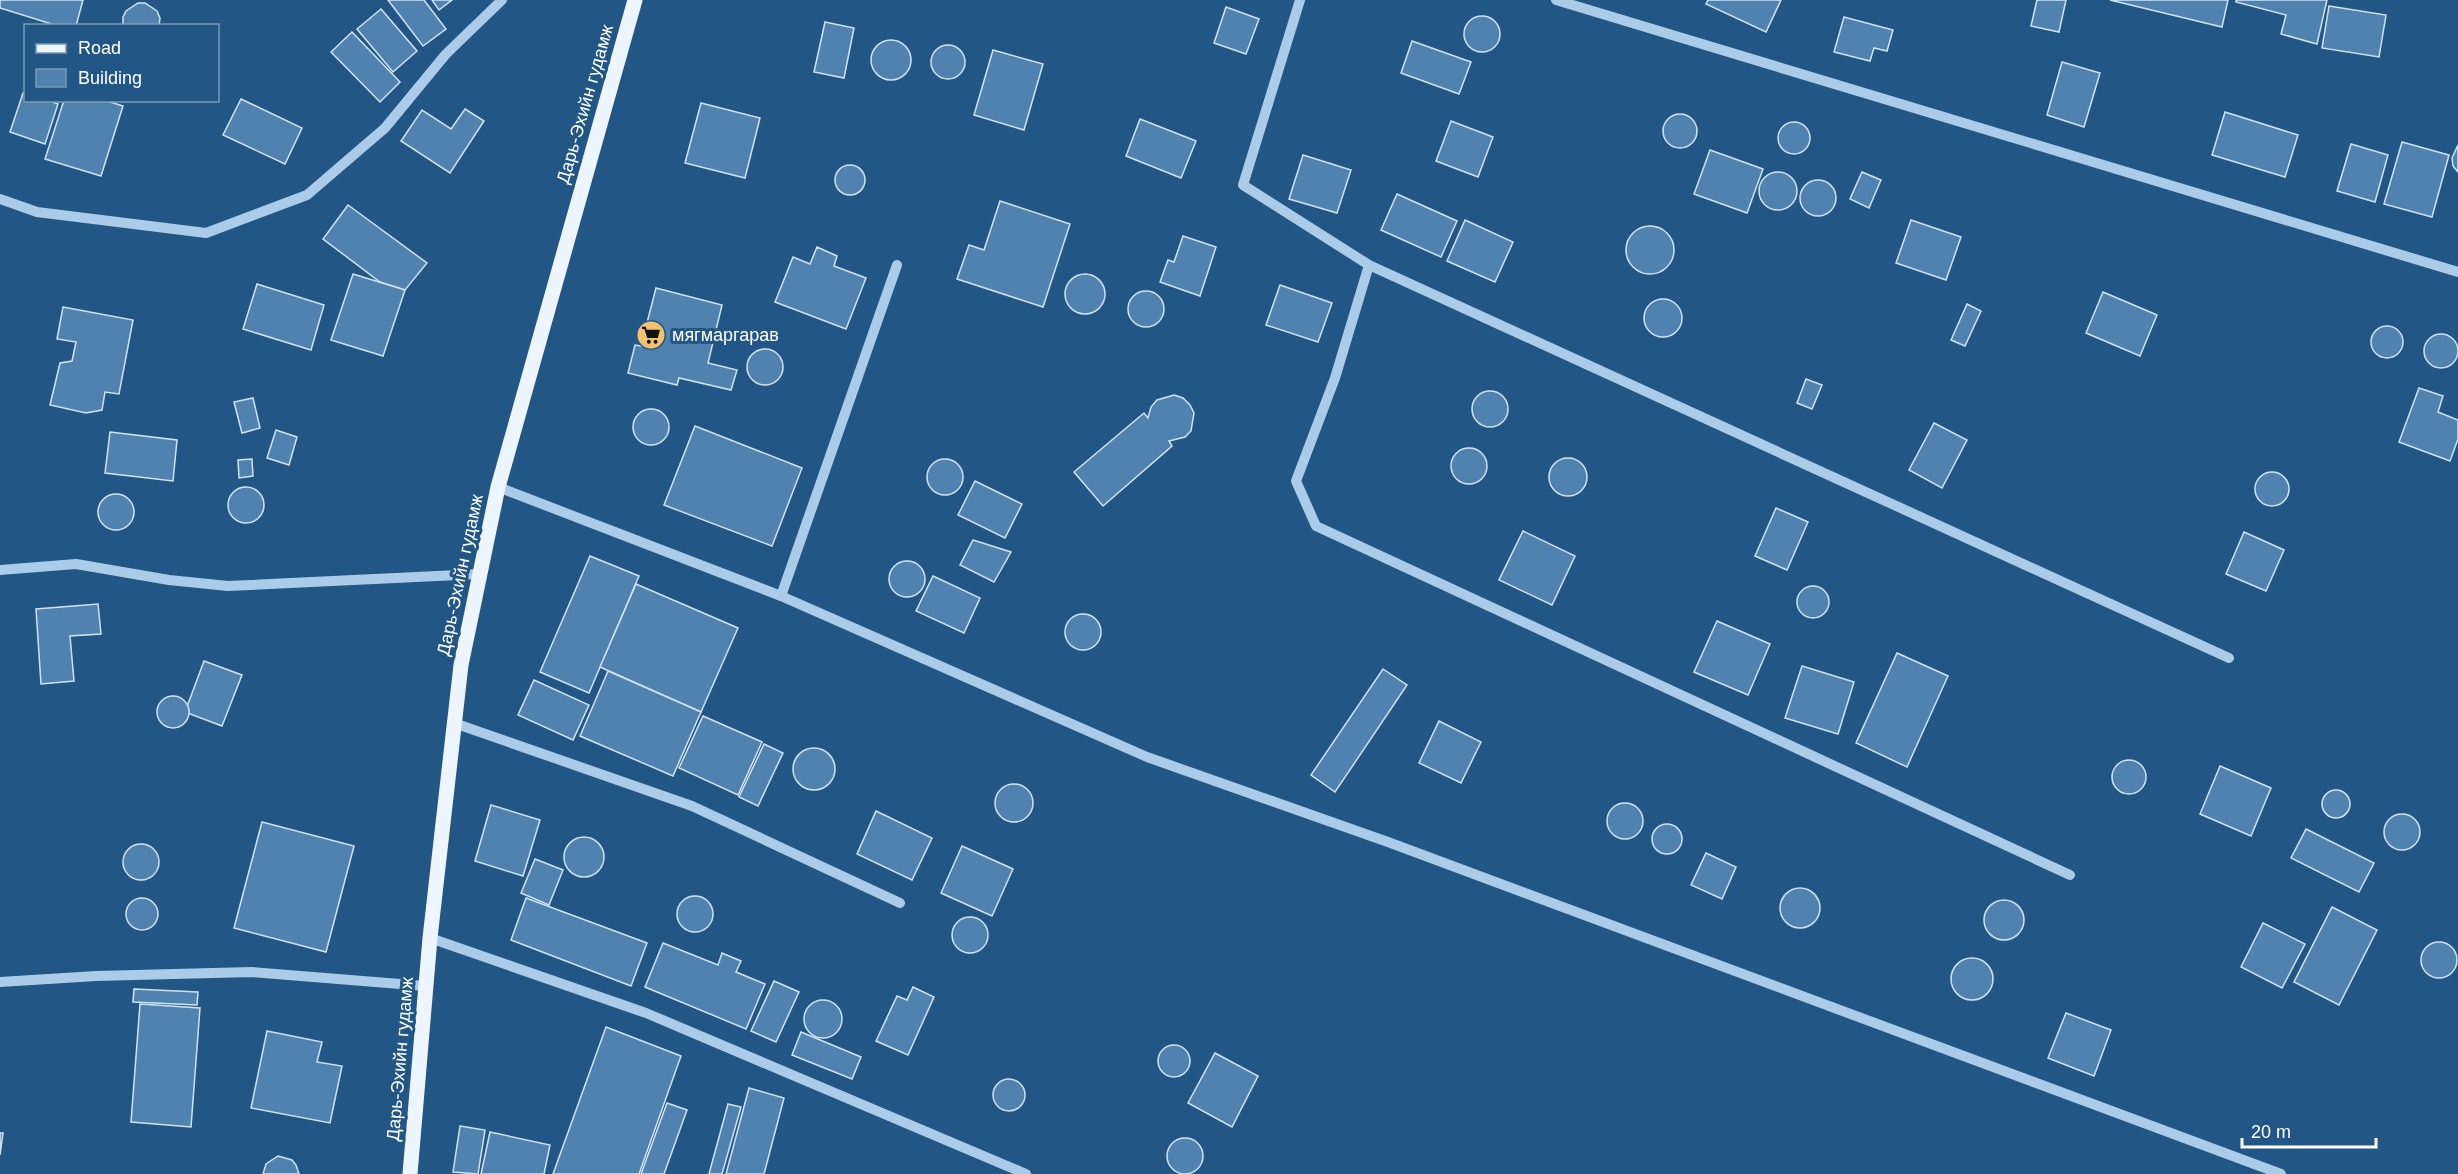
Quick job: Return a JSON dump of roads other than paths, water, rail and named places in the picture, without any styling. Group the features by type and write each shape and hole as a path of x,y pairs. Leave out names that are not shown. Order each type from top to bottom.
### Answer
{"main road":[{"name":"Дарь-Эхийн гудамж","path":"411,1174 425,986 461,664 498,487 635,0"}],"street":[{"path":"0,199 37,212 206,233 307,195 385,128 446,54 502,0"},
{"path":"1300,0 1243,185 1369,265 2229,658"},
{"path":"1556,0 2458,272"},
{"path":"781,596 897,265"},
{"path":"1369,265 1335,378 1296,481 1316,526 2070,875"},
{"path":"498,487 781,596 1147,757 1388,842 2281,1174"},
{"path":"0,570 76,564 169,580 228,586 479,574"},
{"path":"454,723 692,806 900,903"},
{"path":"430,938 646,1013 1026,1174"},
{"path":"0,982 96,976 252,972 425,986"}],"place":[{"name":"мягмаргарав","path":"651,335"}]}
